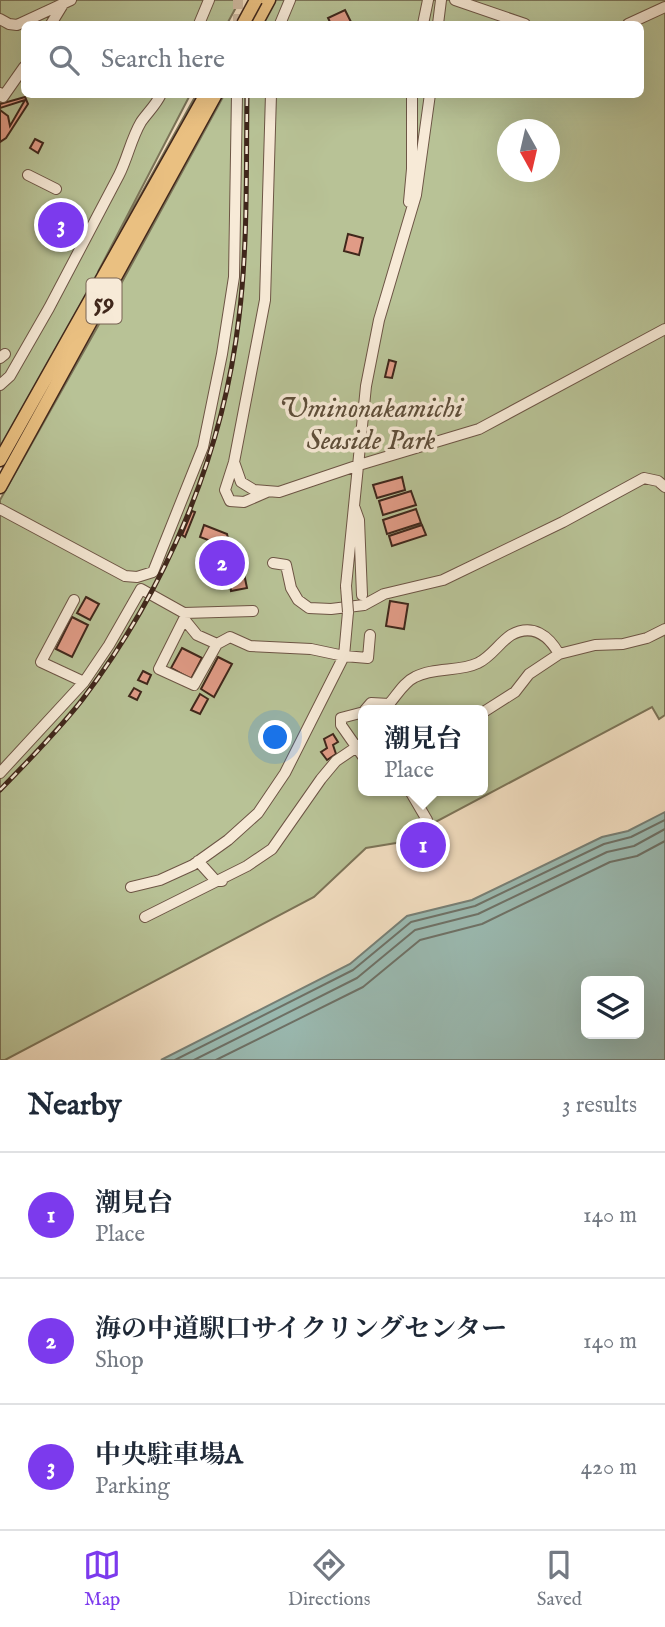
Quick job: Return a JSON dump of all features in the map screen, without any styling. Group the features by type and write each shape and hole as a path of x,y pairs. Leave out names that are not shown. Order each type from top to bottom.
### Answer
{"main road":[{"path":"245,21 256,0"},
{"path":"258,21 269,0"},
{"name":"59","path":"0,487 202,111 204,98"},
{"name":"59","path":"0,460 202,111 213,98"}],"lane":[{"path":"200,21 209,0"},
{"path":"281,21 290,0"},
{"path":"424,21 428,0"},
{"path":"438,21 441,0"},
{"path":"455,0 516,21"},
{"path":"26,21 67,3"},
{"path":"53,21 67,3"},
{"path":"635,21 665,7"},
{"path":"0,19 9,24 21,23"},
{"path":"0,93 4,97 21,72"},
{"path":"0,385 10,376 49,308 123,167 130,144 142,120 159,98"},
{"path":"0,509 125,576 137,577 153,572 203,447 222,355 234,277 237,98"},
{"path":"267,492 244,502 230,501 225,490 234,461 265,300 271,98"},
{"path":"409,213 412,98"},
{"path":"131,887 160,880 198,861 228,840 258,813 285,773 344,656 348,612 345,586 366,386 379,320 416,195 429,98"},
{"path":"28,175 56,189"},
{"path":"225,490 232,483 241,482 254,490 279,492 480,429 665,329"},
{"path":"234,461 241,482"},
{"path":"273,564 286,565 289,584 294,594 309,608 331,609 364,605 384,594 443,580 562,522 644,478 658,481 665,487"},
{"path":"353,505 359,520 362,595"},
{"path":"0,773 84,682 141,589 184,616 197,635 217,644"},
{"path":"74,600 41,662 84,682"},
{"path":"184,616 253,611"},
{"path":"184,616 159,669 194,685 217,644 230,637 250,646 311,649 368,658 370,635"},
{"path":"488,709 515,692 529,674 559,654 595,645 623,644 647,638 665,629"},
{"path":"369,705 388,704 406,683 416,676 477,664 512,635 523,631 542,633 553,642 559,654"},
{"path":"358,713 341,718 341,725 358,742"},
{"path":"145,917 247,866 272,849 321,779 336,761 358,745"},
{"path":"413,796 427,820 417,826 423,836"},
{"path":"198,861 216,881 229,881"}],"green space":[{"path":"0,0 240,0 229,21 21,21 21,98 188,98 98,272 194,98 198,98 0,456"},
{"name":"Uminonakamichi Seaside Park","path":"275,0 665,0 665,715 659,719 652,707 488,794 488,705 358,705 358,796 484,796 396,843 366,848 314,897 5,1060 0,1060 0,500 222,98 644,98 644,21 264,21"}],"water":[{"path":"665,812 665,1060 161,1060 350,964 407,916 472,900 602,837 628,831"}],"building":[{"path":"345,10 350,21 330,21 328,18"},
{"path":"25,98 28,104 6,138 0,142 0,110 8,116 10,126 25,100 0,108 0,104"},
{"path":"35,139 43,143 38,153 30,148"},
{"path":"348,234 363,238 359,255 344,251"},
{"path":"389,360 396,362 392,378 385,377"},
{"path":"402,477 405,490 377,498 373,485"},
{"path":"411,491 416,505 383,515 379,501"},
{"path":"416,509 421,523 387,534 383,520"},
{"path":"192,511 195,512 185,537 182,535"},
{"path":"204,525 227,534 234,565 242,564 247,588 231,591 228,573 222,574 216,543 200,537"},
{"path":"422,525 426,535 392,546 389,536"},
{"path":"86,597 99,604 90,620 77,613"},
{"path":"390,601 408,604 404,629 386,626"},
{"path":"72,617 88,625 72,657 56,649"},
{"path":"182,648 202,658 191,679 171,668"},
{"path":"218,657 232,664 214,697 201,689"},
{"path":"143,671 151,675 147,684 138,680"},
{"path":"134,688 141,692 137,700 129,696"},
{"path":"200,694 208,699 200,714 191,710"},
{"path":"333,734 338,742 333,745 336,754 327,760 321,752 327,748 324,739"}],"tunnel":[{"path":"238,0 238,21"}],"railway":[{"path":"0,790 72,712 112,657 140,613 164,567 204,470 220,420 239,317 245,234 247,98"}],"place":[{"name":"中央駐車場A","path":"61,225"},
{"name":"海の中道駅口サイクリングセンター","path":"222,563"},
{"name":"潮見台","path":"423,845"}]}
